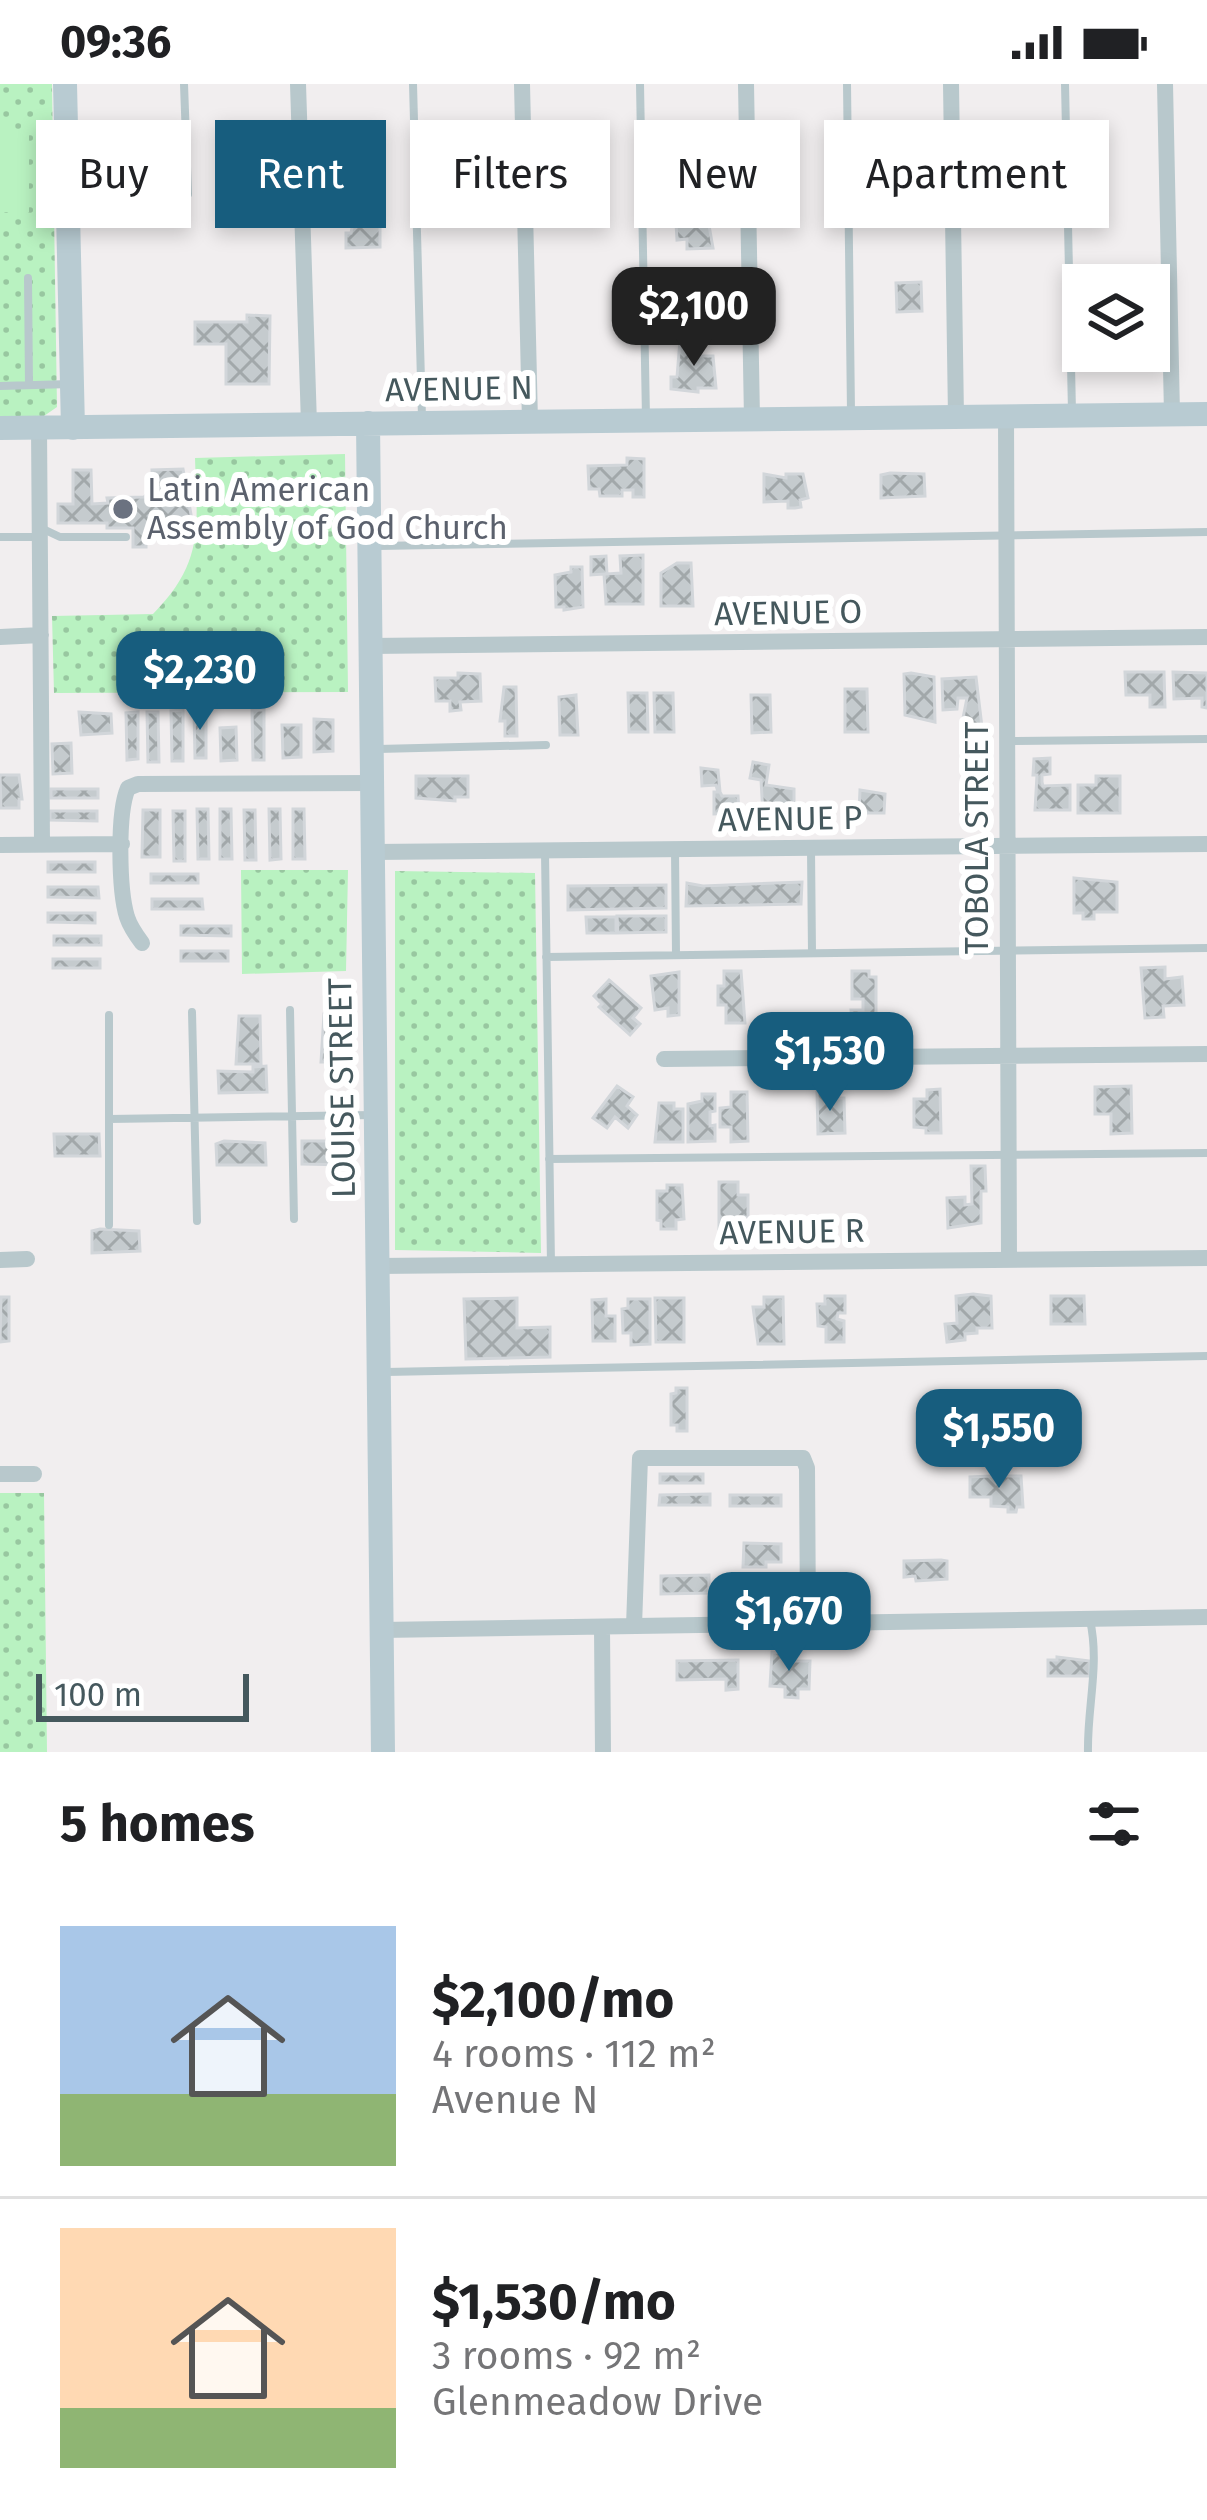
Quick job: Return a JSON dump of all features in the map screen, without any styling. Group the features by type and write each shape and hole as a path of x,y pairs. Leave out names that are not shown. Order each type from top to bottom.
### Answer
{"street":[{"path":"65,84 73,428"},
{"path":"298,84 299,120"},
{"path":"522,84 530,422"},
{"path":"746,84 752,419"},
{"path":"950,84 956,417"},
{"path":"1165,84 1172,414"},
{"path":"303,228 309,424"},
{"name":"AVENUE N","path":"0,428 1207,414"},
{"name":"TOBOLA STREET","path":"1006,416 1009,1260"},
{"name":"LOUISE STREET","path":"368,424 383,1752"},
{"path":"39,428 42,844"},
{"path":"0,637 41,635"},
{"name":"AVENUE O","path":"370,646 1207,637"},
{"path":"142,943 125,914 122,844 128,788 138,784 371,783"},
{"path":"0,845 122,844"},
{"name":"AVENUE P","path":"373,852 1207,844"},
{"path":"664,1059 1207,1054"},
{"name":"AVENUE R","path":"377,1266 1207,1258"},
{"path":"0,1260 27,1259"},
{"path":"634,1626 640,1458 803,1458 807,1468 808,1624"},
{"path":"0,1474 34,1474"},
{"path":"381,1630 1207,1617"},
{"path":"602,1627 602,1752"}],"lane":[{"path":"184,84 185,120"},
{"path":"412,84 422,423"},
{"path":"640,84 646,420"},
{"path":"847,84 851,418"},
{"path":"1065,84 1072,415"},
{"path":"28,278 29,386"},
{"path":"0,386 71,384"},
{"path":"0,537 40,532 59,537 126,537"},
{"path":"369,546 1207,532"},
{"path":"1007,741 1207,740"},
{"path":"371,749 546,746"},
{"path":"811,848 812,953"},
{"path":"675,850 676,955"},
{"path":"545,851 551,1264"},
{"path":"546,957 1207,948"},
{"path":"290,1010 294,1219"},
{"path":"192,1012 197,1221"},
{"path":"109,1015 109,1225"},
{"path":"109,1119 376,1115"},
{"path":"549,1159 1207,1153"},
{"path":"378,1372 1207,1355"},
{"path":"1088,1752 1095,1641 1090,1619"}],"green space":[{"path":"0,84 52,84 53,120 36,120 36,228 54,228 57,407 44,416 0,417"},
{"path":"0,134 29,134 29,212 0,212"},
{"path":"345,454 348,692 54,693 52,616 153,614 182,577 194,542 195,458"},
{"path":"241,870 348,870 346,971 242,974"},
{"path":"395,871 535,873 541,1253 395,1250"},
{"path":"0,1493 44,1493 47,1752 0,1752"}],"building":[{"path":"352,228 380,228 380,247 346,248 346,233"},
{"path":"676,228 709,228 713,248 687,249 687,239 677,240"},
{"path":"921,282 922,311 897,312 896,283"},
{"path":"247,315 270,316 269,384 226,384 226,344 195,344 195,322 247,322"},
{"path":"680,340 700,340 700,356 713,356 716,388 671,389 671,377 677,377"},
{"path":"627,458 644,459 644,497 633,497 633,490 622,490 622,496 600,496 599,489 589,489 588,466 627,465"},
{"name":"Latin American Assembly of God Church","path":"183,469 193,526 181,538 146,533 146,547 133,547 133,528 58,523 58,504 73,504 73,470 91,470 92,504 108,503 107,498 144,497 153,488 152,470"},
{"path":"764,474 786,478 786,474 803,474 808,498 795,508 788,508 788,501 764,502"},
{"path":"924,474 925,496 881,498 881,475"},
{"path":"643,555 643,604 606,604 604,574 591,575 591,557 606,556 607,574 621,573 620,556"},
{"path":"677,563 691,563 693,606 661,606 661,573"},
{"path":"571,567 582,567 583,607 564,610 556,607 555,575 571,572"},
{"path":"1125,672 1164,672 1165,707 1150,707 1150,695 1126,695"},
{"path":"1173,672 1207,673 1207,708 1202,707 1202,698 1174,699"},
{"path":"458,673 480,674 481,701 460,702 461,710 450,711 450,701 436,701 435,678 458,678"},
{"path":"904,674 934,677 935,722 905,715"},
{"path":"976,677 982,727 961,728 967,698 958,698 957,709 943,710 942,679"},
{"path":"504,687 516,687 517,736 505,736 505,721 500,721"},
{"path":"845,689 867,689 868,732 845,732"},
{"path":"628,693 647,693 648,732 629,732"},
{"path":"654,693 673,693 674,732 655,732"},
{"path":"576,695 578,735 560,735 559,697"},
{"path":"751,695 770,695 771,732 752,733"},
{"path":"194,708 206,708 206,758 195,758"},
{"path":"183,710 183,761 172,761 171,711"},
{"path":"252,710 264,710 264,760 253,760"},
{"path":"79,712 111,714 112,733 81,735"},
{"path":"138,712 138,759 127,760 126,713"},
{"path":"147,712 158,712 159,762 148,762"},
{"path":"314,719 333,720 333,751 314,752"},
{"path":"282,725 301,725 301,757 283,758"},
{"path":"236,727 237,760 221,761 220,728"},
{"path":"71,743 72,773 53,774 52,744"},
{"path":"1050,758 1050,774 1042,775 1043,786 1070,785 1070,810 1035,810 1034,759"},
{"path":"753,762 769,765 766,785 794,789 794,809 763,814 761,780 750,778"},
{"path":"701,768 718,770 720,792 738,796 739,813 714,814 714,792 718,792 716,785 702,786"},
{"path":"0,775 19,775 19,808 1,808"},
{"path":"416,776 468,776 468,797 455,797 455,801 416,798"},
{"path":"1096,776 1120,776 1120,813 1078,813 1078,785 1096,785"},
{"path":"51,789 98,789 98,798 51,798"},
{"path":"860,790 885,794 884,813 859,813"},
{"path":"197,809 208,809 209,859 198,859"},
{"path":"220,809 231,809 232,859 220,859"},
{"path":"269,809 280,809 281,859 270,860"},
{"path":"293,809 304,809 305,859 293,859"},
{"path":"143,810 160,810 160,857 142,857"},
{"path":"244,810 255,810 256,860 245,860"},
{"path":"50,811 97,811 97,821 50,820"},
{"path":"173,811 185,811 185,861 174,861"},
{"path":"48,862 95,862 95,872 48,872"},
{"path":"151,874 198,874 198,883 151,883"},
{"path":"1074,878 1117,882 1117,912 1094,912 1094,919 1074,913"},
{"path":"802,882 801,904 686,906 687,883"},
{"path":"666,885 666,908 568,910 568,886"},
{"path":"48,887 98,887 99,898 48,897"},
{"path":"152,899 202,899 203,909 152,909"},
{"path":"48,913 95,913 95,923 48,922"},
{"path":"617,916 666,916 666,932 618,933"},
{"path":"586,917 616,917 616,933 587,933"},
{"path":"181,926 231,926 231,936 181,935"},
{"path":"54,936 101,936 101,945 54,945"},
{"path":"181,951 228,951 228,961 181,961"},
{"path":"53,959 100,959 100,968 53,968"},
{"path":"1165,967 1165,979 1182,977 1184,1005 1163,1006 1164,1017 1145,1018 1141,968"},
{"path":"724,971 741,971 745,1023 726,1023 726,1005 718,1005"},
{"path":"852,971 869,971 869,977 876,977 876,1017 868,1021 852,1021 851,1010 863,1010 863,999 852,999"},
{"path":"679,972 679,1015 668,1016 668,1008 655,1010 651,976"},
{"path":"609,980 641,1008 633,1018 640,1024 630,1035 599,1007 602,1004 594,996"},
{"path":"324,1014 346,1014 346,1062 321,1062"},
{"path":"239,1016 260,1016 261,1064 236,1064"},
{"path":"266,1066 267,1092 219,1093 218,1071 253,1072 253,1067"},
{"path":"617,1086 633,1097 627,1106 637,1115 628,1128 615,1117 607,1128 593,1118"},
{"path":"1131,1086 1132,1133 1111,1134 1111,1114 1095,1114 1095,1087"},
{"path":"940,1089 941,1133 926,1133 926,1128 914,1127 914,1099 927,1099 927,1090"},
{"path":"731,1092 747,1092 748,1141 731,1142 731,1127 720,1127 720,1108 731,1107"},
{"path":"817,1092 844,1098 845,1133 818,1134"},
{"path":"702,1094 715,1094 710,1126 715,1125 715,1141 688,1142 688,1104 702,1101"},
{"path":"659,1103 674,1103 674,1109 683,1109 683,1142 655,1142"},
{"path":"54,1134 99,1134 100,1156 55,1156"},
{"path":"302,1141 347,1141 347,1165 302,1164"},
{"path":"265,1143 266,1165 217,1165 216,1144"},
{"path":"971,1166 985,1166 981,1223 948,1228 947,1198 965,1197 965,1205 972,1204"},
{"path":"719,1182 738,1182 738,1195 748,1195 748,1217 738,1218 738,1229 719,1229"},
{"path":"667,1185 682,1185 684,1219 676,1220 676,1229 661,1229 657,1220 657,1191 667,1191"},
{"path":"92,1231 139,1231 140,1251 92,1253"},
{"path":"825,1296 845,1296 845,1313 838,1313 837,1319 844,1321 844,1342 826,1342 826,1327 818,1326 817,1304 825,1304"},
{"path":"956,1296 991,1296 992,1328 977,1328 977,1333 965,1334 965,1340 947,1342 945,1324 957,1323"},
{"path":"1051,1296 1084,1296 1085,1324 1051,1324"},
{"path":"1,1297 9,1297 9,1341 0,1342"},
{"path":"764,1297 783,1297 784,1344 758,1344 753,1307 764,1307"},
{"path":"517,1298 517,1328 550,1327 550,1357 466,1359 464,1299"},
{"path":"655,1298 684,1298 684,1342 656,1342"},
{"path":"606,1299 606,1316 615,1316 615,1341 593,1341 592,1300"},
{"path":"628,1299 650,1299 650,1344 631,1345 631,1333 623,1333 622,1309 628,1308"},
{"path":"676,1388 687,1388 687,1431 671,1425 671,1394"},
{"path":"660,1474 703,1474 703,1483 660,1483"},
{"path":"1021,1476 1023,1507 1016,1512 991,1506 991,1497 970,1497 970,1477"},
{"path":"710,1494 710,1505 659,1505 660,1495"},
{"path":"730,1495 781,1495 781,1506 730,1506"},
{"path":"744,1543 781,1544 781,1562 743,1567"},
{"path":"904,1561 947,1561 947,1579 904,1577"},
{"path":"709,1575 709,1593 661,1594 661,1576"},
{"path":"772,1652 790,1653 790,1661 810,1661 809,1689 798,1689 798,1698 785,1697 785,1687 770,1686"},
{"path":"738,1660 738,1689 726,1690 726,1679 677,1680 677,1661"},
{"path":"1048,1660 1090,1661 1090,1676 1048,1676"}],"place":[{"name":"Latin American Assembly of God Church","path":"123,509"}]}
